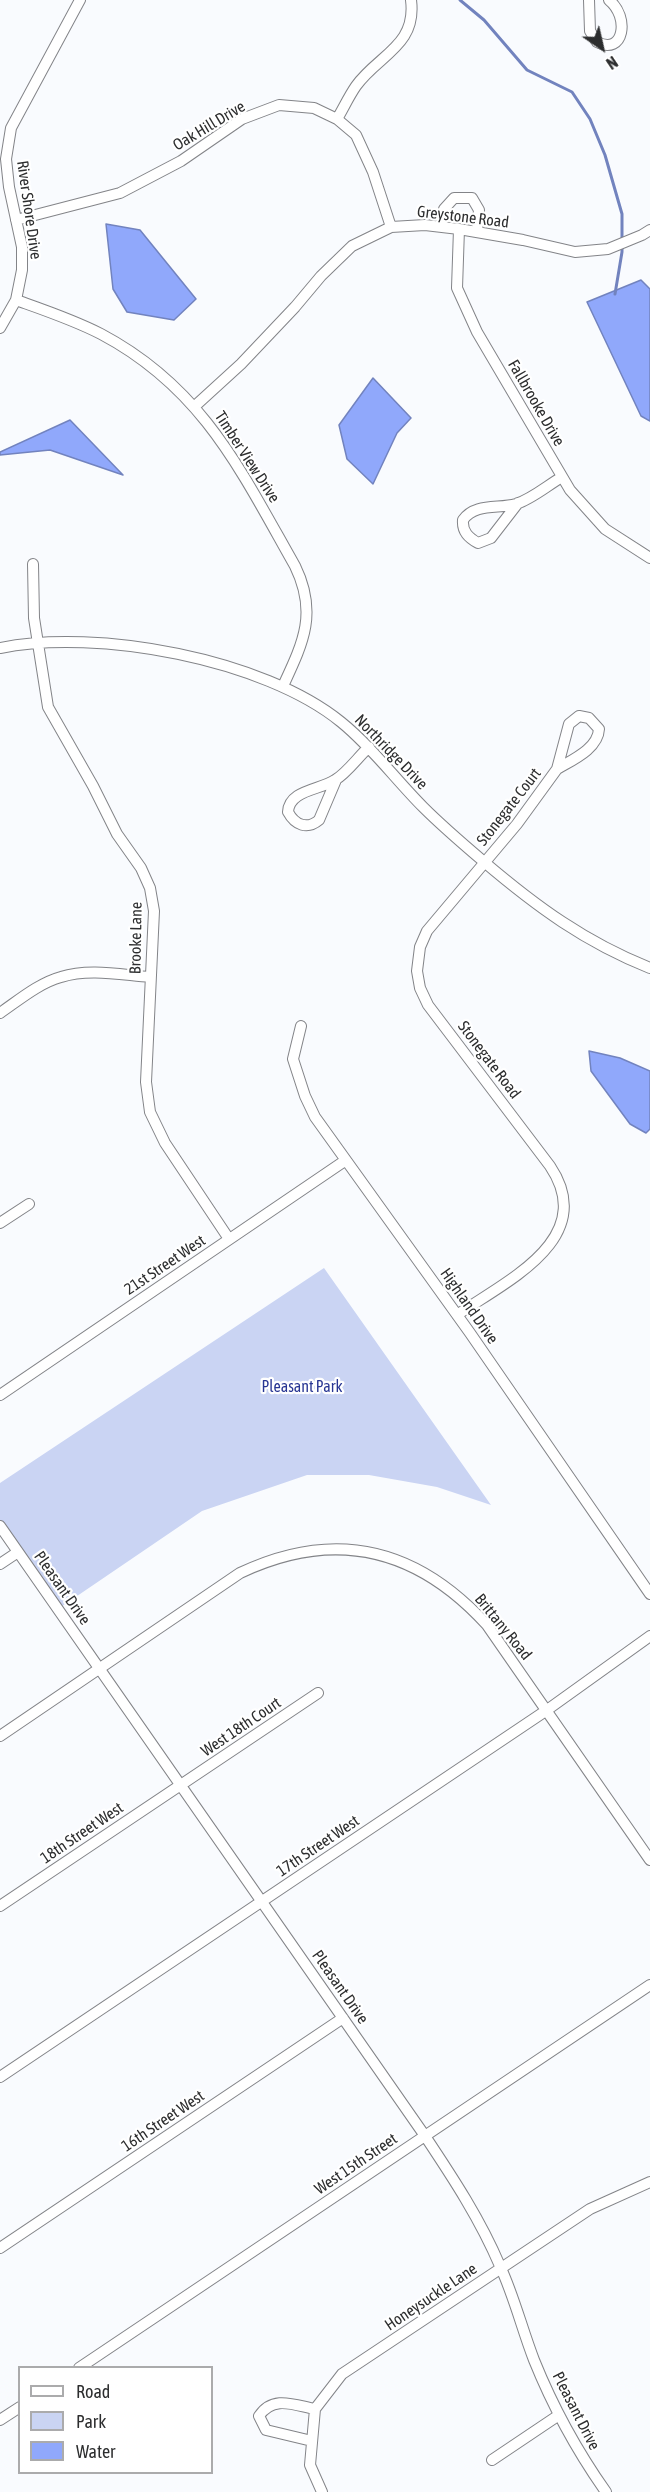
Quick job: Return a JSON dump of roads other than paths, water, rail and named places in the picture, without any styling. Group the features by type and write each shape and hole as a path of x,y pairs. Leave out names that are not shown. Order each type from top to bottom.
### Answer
{"street":[{"name":"River Shore Drive","path":"0,328 16,300 22,262 6,159 11,128 80,0"},
{"path":"337,119 356,86 378,63 400,46 413,15 411,0"},
{"path":"589,0 590,31 597,42 607,44 615,41 621,35 623,27 621,17 609,0"},
{"name":"Oak Hill Drive","path":"16,220 120,192 181,161 243,120 279,105 314,108 337,119 357,135 373,172 391,227"},
{"path":"441,227 444,209 454,198 472,198 479,210 477,232"},
{"name":"Greystone Road","path":"195,406 241,364 296,307 321,276 352,246 391,227 424,225 459,229 575,252 608,249 650,230"},
{"name":"Fallbrooke Drive","path":"459,229 457,288 477,332 570,490 605,529 650,558"},
{"name":"Timber View Drive","path":"16,300 86,326 122,346 159,373 195,406 218,435 295,566 304,587 307,608 306,630 283,687"},
{"path":"518,503 472,512 463,520 464,531 468,537 478,543 486,541 491,538 518,503 562,477"},
{"name":"Brooke Lane","path":"33,564 33,601 37,642 48,707 93,786 104,812 141,868 150,888 154,911 146,1082 150,1112 165,1143 229,1239"},
{"name":"Northridge Drive","path":"0,648 37,642 114,644 150,649 250,674 283,687 330,714 369,747 426,810 526,898 565,926 606,949 650,968"},
{"name":"Stonegate Court","path":"484,862 517,824 557,770 591,747 598,739 599,729 589,718 579,716 569,724 557,770"},
{"path":"336,780 308,791 290,803 288,812 296,823 307,826 320,820 336,780 369,747"},
{"name":"Stonegate Road","path":"457,1315 543,1254 560,1229 563,1209 559,1183 550,1166 428,1005 420,988 417,971 420,947 427,931 484,862"},
{"path":"0,1013 44,984 62,976 90,973 150,977"},
{"name":"Highland Drive","path":"301,1026 293,1059 297,1077 315,1117 457,1315 650,1594"},
{"name":"21st Street West","path":"0,1395 346,1160"},
{"path":"0,1223 28,1204"},
{"name":"Pleasant Drive","path":"0,1526 425,2136 471,2206 501,2267 534,2359 559,2415 591,2471 606,2492"},
{"name":"Brittany Road","path":"0,1736 240,1573 280,1557 319,1550 342,1550 391,1558 413,1567 447,1587 487,1626 650,1860"},
{"path":"0,1564 18,1552"},
{"name":"17th Street West","path":"0,2077 547,1710 650,1636"},
{"name":"West 18th Court","path":"181,1785 318,1694"},
{"name":"18th Street West","path":"0,1906 181,1785"},
{"name":"West 15th Street","path":"80,2366 650,1985"},
{"name":"16th Street West","path":"0,2248 343,2018"},
{"name":"Honeysuckle Lane","path":"315,2409 342,2374 591,2209 650,2182"},
{"path":"312,2441 266,2430 260,2416 266,2406 278,2403 315,2409 310,2464 322,2492"},
{"path":"0,2420 18,2408"},
{"path":"492,2460 559,2415"}],"water":[{"path":"106,224 140,230 196,299 174,320 127,312 113,289"},
{"path":"641,280 650,289 650,421 641,416 587,302"},
{"path":"373,378 411,418 397,433 373,484 347,459 339,425"},
{"path":"70,420 123,475 50,450 0,455 0,452"},
{"path":"589,1051 620,1058 650,1071 650,1129 646,1133 630,1124 591,1071"}],"waterway":[{"path":"460,0 484,20 527,70 572,92 590,119 605,155 622,214 622,252 615,294"}],"park label":[{"name":"Pleasant Park","path":"302,1387"}]}
